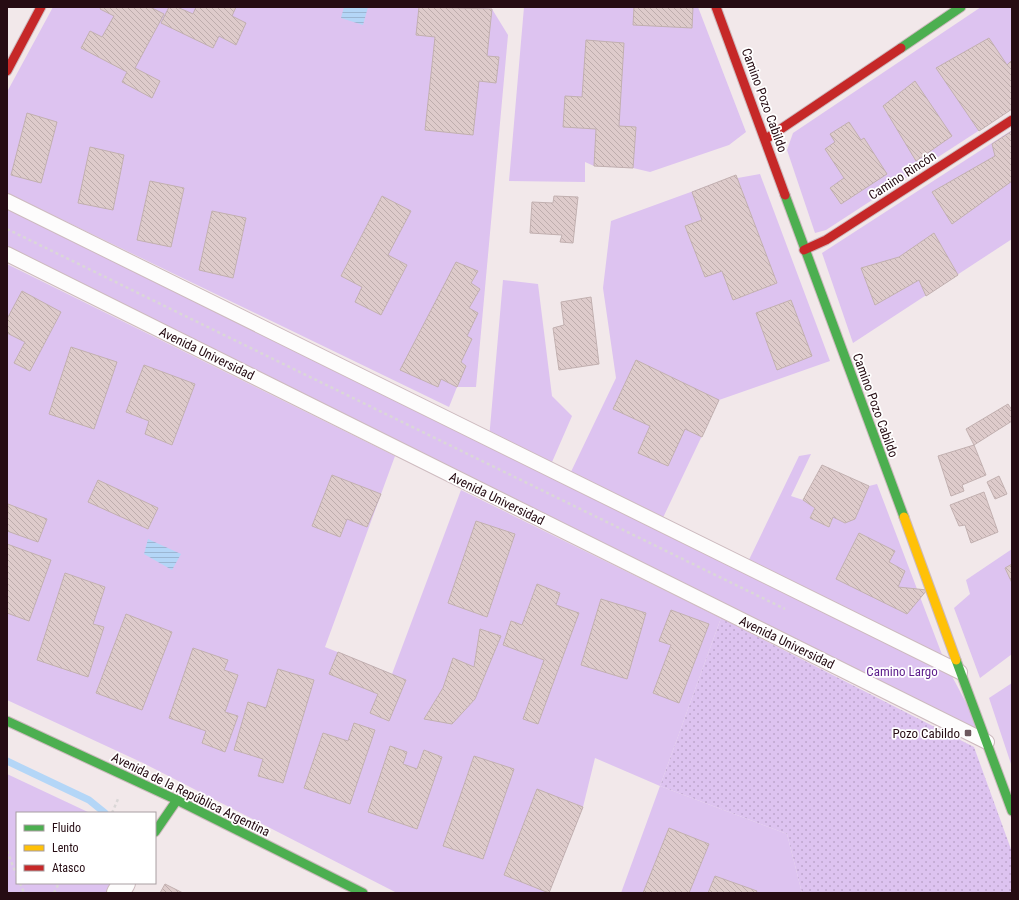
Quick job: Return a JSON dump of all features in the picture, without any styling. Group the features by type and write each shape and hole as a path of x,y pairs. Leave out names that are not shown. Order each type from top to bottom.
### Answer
{"street":[{"path":"7,71 41,7"},
{"name":"Camino Pozo Cabildo","path":"716,7 766,139 804,250 1012,811"},
{"path":"766,139 962,7"},
{"name":"Camino Rincón","path":"804,250 826,240 1012,120"},
{"name":"Avenida de la República Argentina","path":"7,721 177,800 335,887 363,893"},
{"path":"156,831 177,800"},
{"path":"118,893 123,884"}],"lane":[{"path":"7,201 960,672"},
{"name":"Avenida Universidad","path":"7,254 987,742"}],"path":[{"path":"7,229 787,611"},
{"path":"7,851 16,874"},
{"path":"54,893 58,884"}],"green space":[{"path":"53,7 475,7 492,9 508,35 476,387 457,387 449,407 7,193 7,92"},
{"path":"524,7 698,7 746,132 729,145 650,172 633,168 594,166 585,162 585,182 509,181"},
{"path":"981,7 1012,7 1012,109 826,230 815,233 787,150 793,133"},
{"path":"1012,130 1012,239 853,343 822,253"},
{"name":"Camino Largo","path":"760,174 830,361 719,400 660,524 746,566 799,456 811,454 791,496 803,500 815,508 810,518 829,527 833,517 855,519 869,486 877,484 946,665 987,742 7,254 7,201 489,439 503,280 538,284 552,396 572,416 549,469 568,478 616,378 603,288 611,221 721,181"},
{"path":"7,264 395,456 325,647 392,674 461,490 721,618 660,786 595,758 583,807 549,893 397,893 143,763 7,700"},
{"path":"1012,549 1012,654 980,678 954,608 970,594 966,580"},
{"path":"721,618 974,747 1012,852 1012,893 802,893 787,834 660,786"},
{"path":"1012,683 1012,767 989,698"},
{"path":"7,774 88,812 16,812 16,884 123,884 118,893 7,893"},
{"path":"660,786 787,834 802,893 621,893"}],"water":[{"path":"344,7 368,7 363,25 341,18"},
{"path":"148,539 181,554 172,570 144,554"}],"building":[{"path":"101,7 150,7 164,14 135,68 160,81 152,98 122,82 127,72 81,48 90,31 102,37 114,16 100,9"},
{"path":"169,7 177,7 193,14 196,7 236,7 232,16 246,23 236,45 219,36 213,48 161,23"},
{"path":"419,7 492,9 487,56 499,57 496,83 479,81 473,135 425,130 435,37 416,35"},
{"path":"634,7 693,7 692,28 633,25"},
{"path":"989,38 1007,65 1012,60 1012,109 979,131 936,68"},
{"path":"586,40 624,43 619,126 636,127 633,168 594,166 596,129 563,127 565,96 582,97"},
{"path":"915,81 952,136 916,161 883,106"},
{"path":"27,113 57,122 41,183 11,175"},
{"path":"849,122 861,140 864,138 887,174 841,204 830,188 844,178 825,149 835,142 830,134"},
{"path":"1012,131 1012,181 952,224 932,192 995,156 992,144"},
{"path":"90,147 124,155 113,210 78,203"},
{"path":"736,175 777,283 733,300 722,271 705,277 685,226 702,220 692,192"},
{"path":"150,181 184,188 171,247 137,240"},
{"path":"382,196 411,211 388,255 407,265 381,315 355,302 362,287 341,276"},
{"path":"554,196 578,197 573,243 560,242 562,235 530,233 532,202 553,203"},
{"path":"212,211 246,218 233,278 199,270"},
{"path":"934,233 958,275 926,296 919,280 875,305 861,268 899,257"},
{"path":"456,262 478,271 471,283 480,289 469,308 478,313 467,336 472,339 461,362 466,366 457,387 441,379 438,387 400,370"},
{"path":"22,291 61,312 30,371 14,363 25,342 7,333 7,319"},
{"path":"591,297 599,364 559,370 553,328 564,325 561,302"},
{"path":"791,300 812,356 777,370 756,313"},
{"path":"71,347 117,362 94,429 49,414"},
{"path":"636,360 719,400 702,437 685,429 668,466 638,453 650,426 613,409"},
{"path":"144,365 195,384 172,445 145,434 149,421 126,412"},
{"path":"1008,404 1012,410 1012,421 974,445 966,429"},
{"path":"974,445 986,475 962,485 964,491 951,496 938,456"},
{"path":"822,465 869,486 855,519 845,523 833,517 829,527 810,518 815,508 803,500"},
{"path":"332,475 381,494 367,527 347,519 340,537 312,526"},
{"path":"999,476 1007,494 995,499 987,482"},
{"path":"98,480 158,508 148,529 88,502"},
{"path":"984,492 998,532 971,543 965,525 959,526 950,505"},
{"path":"8,504 47,519 38,542 7,531"},
{"path":"476,521 515,534 487,617 448,603"},
{"path":"859,533 895,551 889,562 905,571 898,587 927,590 907,614 836,579"},
{"path":"7,544 51,560 29,621 7,613"},
{"path":"1012,564 1012,583 1005,568"},
{"path":"65,573 105,587 93,624 104,627 88,677 37,660"},
{"path":"537,584 560,593 556,605 579,613 538,724 523,719 544,660 503,645 511,621 522,625"},
{"path":"601,599 646,613 627,679 581,665"},
{"path":"671,610 709,624 679,703 653,693 671,645 659,641"},
{"path":"126,614 172,632 142,710 96,693"},
{"path":"480,629 501,636 475,699 452,724 424,719 443,688 453,658 474,667"},
{"path":"193,648 228,660 224,670 238,675 225,712 238,716 225,752 202,743 206,731 169,718"},
{"path":"338,652 406,680 389,721 370,713 378,694 329,674"},
{"path":"278,669 314,680 283,783 258,776 263,759 234,750 248,702 266,708"},
{"path":"354,723 375,730 350,804 304,788 323,733 348,741"},
{"path":"390,746 407,752 403,764 417,769 424,750 442,757 417,829 368,812"},
{"path":"474,756 514,769 483,859 443,846"},
{"path":"537,789 583,807 549,893 504,875"},
{"path":"669,828 709,844 689,893 643,893"},
{"path":"715,876 757,891 756,893 708,893"},
{"path":"165,884 183,893 160,893"}],"waterway":[{"path":"7,761 89,800 104,812"}],"traffic: fast":[{"path":"901,48 961,7"},
{"path":"785,195 904,517"},
{"path":"956,660 1012,811"},
{"path":"7,721 177,800 363,893"},
{"path":"156,831 177,800"}],"traffic: slow":[{"path":"904,517 956,660"}],"traffic: jam":[{"path":"7,71 41,7"},
{"path":"716,7 785,195"},
{"path":"766,139 901,48"},
{"path":"804,250 826,240 1012,120"}],"place":[{"name":"Pozo Cabildo","path":"968,733"}]}
